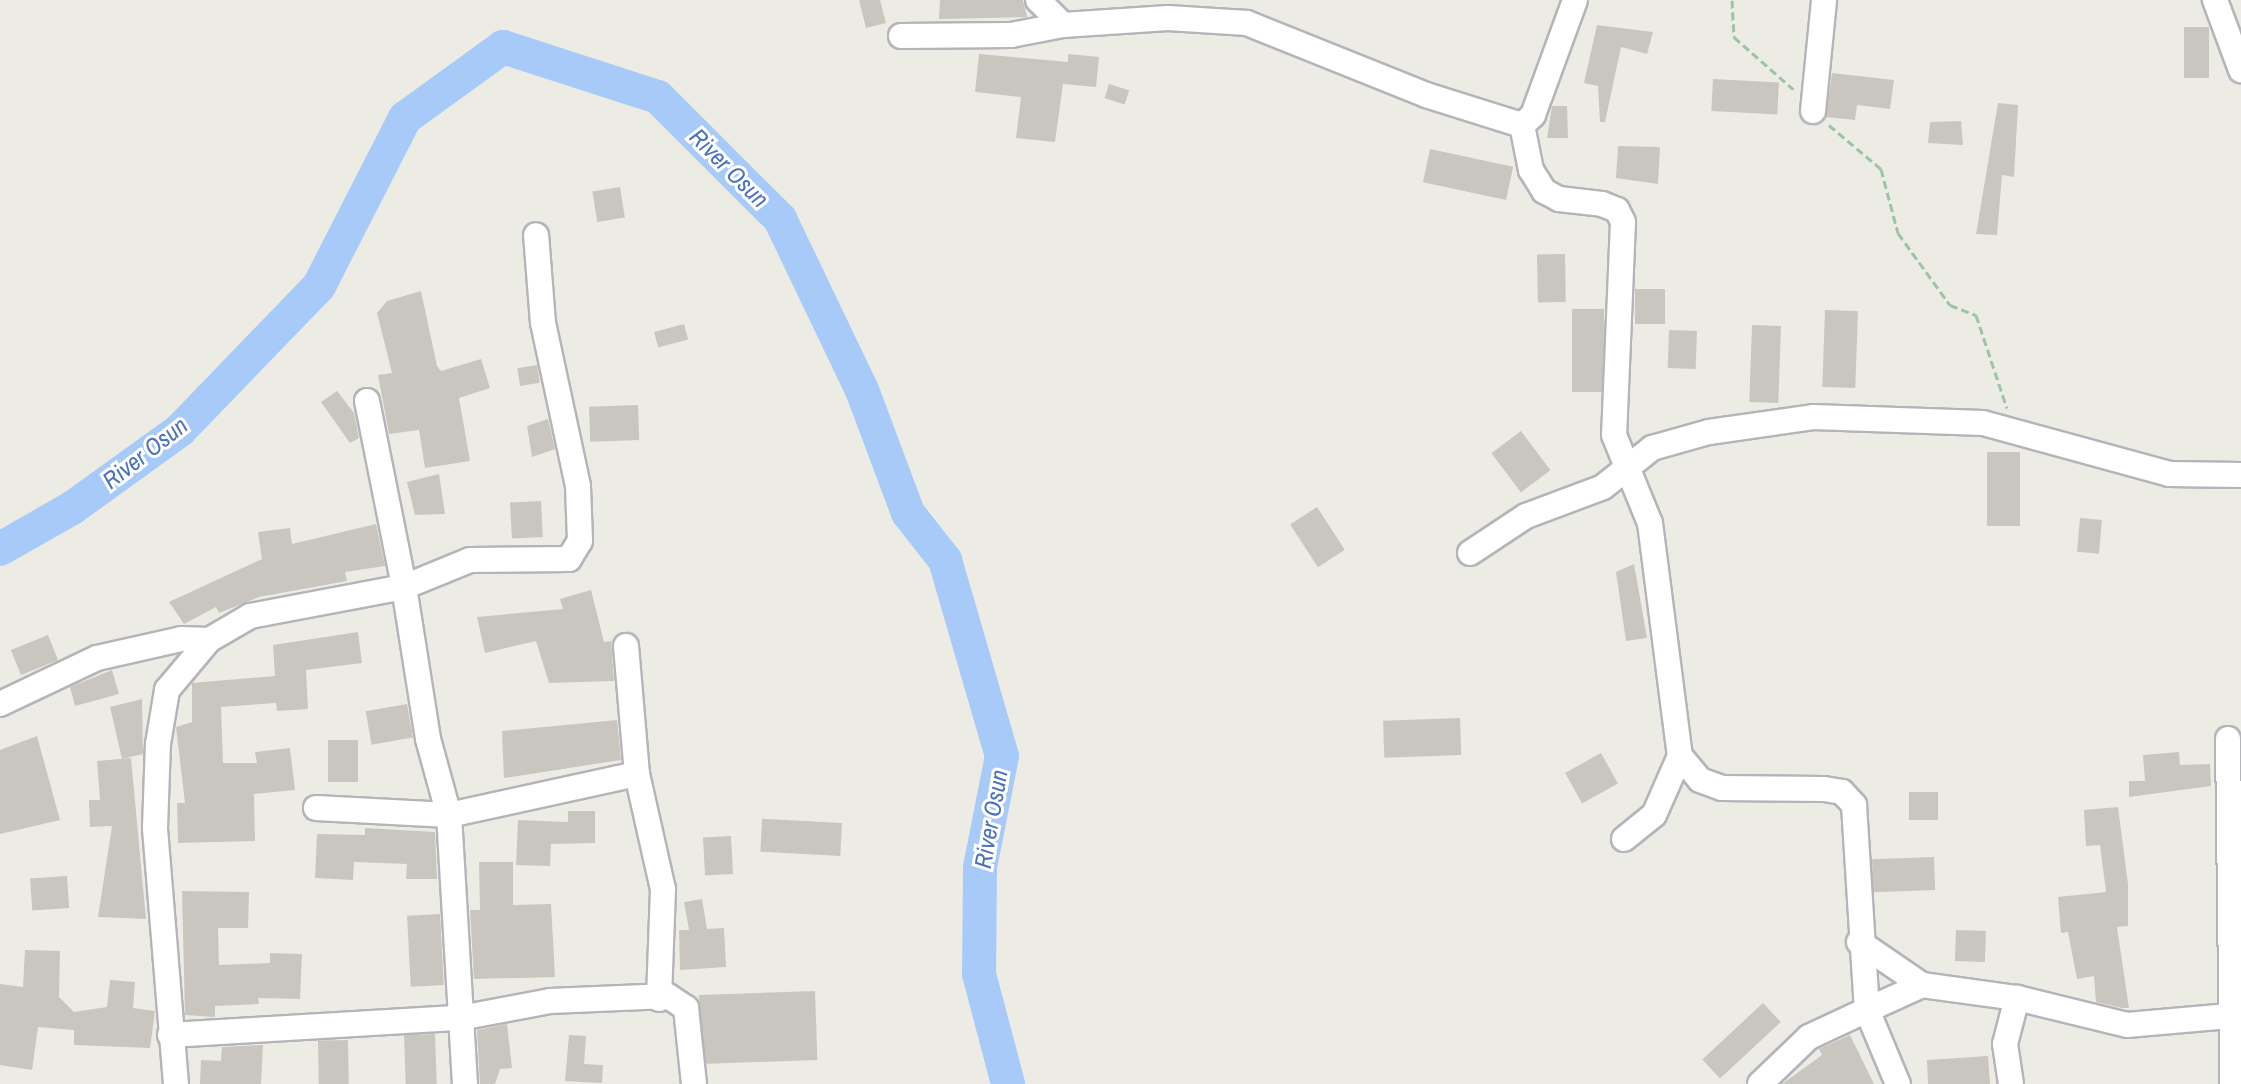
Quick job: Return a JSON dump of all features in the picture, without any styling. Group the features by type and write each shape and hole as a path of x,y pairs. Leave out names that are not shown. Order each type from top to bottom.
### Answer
{"street":[{"path":"1038,0 1063,25"},
{"path":"1522,125 1533,115 1575,0"},
{"path":"1813,111 1824,0"},
{"path":"2215,0 2241,70"},
{"path":"901,36 1011,35 1063,25 1168,18 1247,23 1426,95 1522,125"},
{"path":"1522,125 1531,170 1544,191 1559,199 1602,204 1617,210 1623,222 1614,435 1650,523 1680,756 1654,815 1624,839"},
{"path":"176,1084 155,828 158,744 167,690 209,640 250,616 404,587 470,560 513,556 562,563 580,541 568,417 543,323 536,235"},
{"path":"367,401 404,587 428,739 449,815 465,1084"},
{"path":"1470,553 1526,516 1577,502 1625,466 1677,439 1813,417 2008,428 2169,474 2241,475"},
{"path":"0,704 97,658 181,639 209,640"},
{"path":"626,646 637,774 663,889 659,999"},
{"path":"2228,739 2238,1015 2232,1084"},
{"path":"1680,756 1700,780 1722,788 1842,792 1858,822 1859,942 1867,1010 1898,1084"},
{"path":"316,808 449,815 637,774"},
{"path":"1859,942 1922,985 2017,998 2127,1025 2238,1015"},
{"path":"1760,1084 1809,1037 1922,985"},
{"path":"2011,1084 2005,1044 2017,998"},
{"path":"170,1035 460,1018 550,1001 680,999 686,1008 694,1084"}],"path":[{"path":"1732,0 1734,37 1779,72 1813,111 1881,169 1898,233 1950,305 1976,315 1984,328 2008,428"}],"building":[{"path":"859,0 880,0 886,23 866,28"},
{"path":"940,0 1023,0 1027,17 939,19"},
{"path":"1597,25 1653,32 1647,54 1621,47 1605,122 1600,122 1598,86 1584,83"},
{"path":"2184,27 2209,27 2209,78 2184,78"},
{"path":"979,54 1068,62 1068,54 1099,57 1096,87 1063,84 1055,142 1016,138 1021,97 975,92"},
{"path":"1832,73 1894,80 1890,109 1857,105 1855,120 1826,117"},
{"path":"1713,79 1779,82 1777,114 1711,111"},
{"path":"1109,84 1129,90 1125,104 1105,98"},
{"path":"1998,103 2018,105 2014,177 2002,175 1997,235 1976,234"},
{"path":"1552,106 1567,106 1568,138 1547,138"},
{"path":"1961,121 1963,145 1928,143 1930,122"},
{"path":"1618,146 1660,147 1658,184 1616,178"},
{"path":"1430,149 1513,167 1506,200 1423,182"},
{"path":"620,187 625,218 597,222 592,191"},
{"path":"1537,254 1565,254 1566,302 1538,302"},
{"path":"1635,289 1665,289 1665,324 1635,324"},
{"path":"421,291 437,366 441,371 481,359 490,388 459,398 470,461 425,468 419,430 389,434 378,375 392,373 377,313 387,301"},
{"path":"1572,309 1604,309 1604,392 1572,392"},
{"path":"1825,310 1858,311 1855,388 1822,387"},
{"path":"684,324 688,339 658,347 654,332"},
{"path":"1752,325 1781,326 1778,403 1749,402"},
{"path":"1669,330 1697,331 1696,369 1668,368"},
{"path":"537,365 540,383 520,386 517,368"},
{"path":"337,391 354,413 359,438 350,443 321,402"},
{"path":"638,405 639,440 590,442 589,407"},
{"path":"548,419 555,449 532,457 527,426"},
{"path":"1521,431 1550,470 1521,492 1491,453"},
{"path":"1987,452 2020,452 2020,526 1987,526"},
{"path":"439,474 445,514 415,515 407,482"},
{"path":"541,501 543,537 512,539 510,503"},
{"path":"1317,507 1345,550 1318,567 1290,524"},
{"path":"2080,518 2102,520 2099,554 2077,552"},
{"path":"376,524 385,566 345,572 347,581 259,597 219,613 216,607 184,624 169,602 262,559 258,532 290,528 292,544"},
{"path":"1634,564 1647,638 1626,641 1616,572"},
{"path":"591,590 604,642 611,641 614,681 549,683 536,641 485,653 477,617 563,609 560,599"},
{"path":"358,632 362,663 306,670 308,709 277,711 276,703 221,707 223,763 257,763 255,752 290,748 295,790 254,794 255,841 178,843 177,803 185,803 176,727 192,722 192,683 275,676 273,645"},
{"path":"48,635 58,660 21,675 11,650"},
{"path":"112,670 119,694 75,706 70,687"},
{"path":"142,699 143,754 122,759 110,707"},
{"path":"407,704 413,737 372,745 366,711"},
{"path":"1460,718 1461,755 1384,758 1383,721"},
{"path":"617,720 621,760 504,778 502,731"},
{"path":"37,736 60,820 0,834 0,750"},
{"path":"328,740 358,740 358,782 328,782"},
{"path":"2179,752 2180,765 2210,764 2211,786 2129,797 2129,781 2145,781 2143,755"},
{"path":"1601,753 1618,784 1582,803 1565,773"},
{"path":"131,758 146,919 98,917 112,826 90,827 89,800 100,800 97,761"},
{"path":"1909,792 1938,792 1938,820 1909,820"},
{"path":"2118,807 2128,884 2128,926 2117,927 2129,1008 2096,1002 2094,976 2077,979 2068,932 2061,933 2058,897 2106,892 2100,845 2086,846 2084,810"},
{"path":"568,811 595,811 595,843 551,844 550,866 516,865 518,820 568,822"},
{"path":"762,819 842,823 840,856 760,852"},
{"path":"365,828 435,832 437,879 406,879 407,864 354,862 353,880 315,878 317,834 365,835"},
{"path":"731,836 733,874 705,875 703,837"},
{"path":"1934,857 1935,890 1873,892 1872,859"},
{"path":"479,862 513,862 513,905 551,904 555,977 474,979 470,910 480,910"},
{"path":"67,876 69,908 32,911 30,879"},
{"path":"182,891 249,892 248,928 218,928 219,965 270,963 270,953 302,954 300,999 258,998 259,1004 215,1006 215,1017 185,1015"},
{"path":"702,899 707,929 724,928 726,967 680,970 679,930 689,930 684,902"},
{"path":"440,914 444,985 411,987 407,916"},
{"path":"1956,930 1986,931 1985,962 1955,961"},
{"path":"25,950 60,951 59,997 74,1012 107,1007 110,980 135,982 133,1008 155,1011 150,1048 74,1045 74,1030 38,1027 32,1070 0,1065 0,984 23,987"},
{"path":"815,991 817,1060 701,1064 699,995"},
{"path":"1763,1003 1781,1022 1720,1079 1702,1060"},
{"path":"507,1024 512,1068 500,1069 495,1084 480,1084 477,1030"},
{"path":"435,1034 437,1084 406,1084 404,1035"},
{"path":"569,1035 586,1036 584,1064 603,1065 602,1083 565,1081"},
{"path":"1850,1035 1874,1084 1782,1084 1822,1055 1819,1049"},
{"path":"348,1040 349,1084 319,1084 318,1041"},
{"path":"263,1045 261,1084 200,1084 201,1060 221,1061 222,1047"},
{"path":"1988,1056 1990,1084 1928,1084 1927,1060"}],"waterway":[{"name":"River Osun","path":"0,549 72,508 180,430 319,286 405,118 503,47 658,97 780,219 862,390 908,513 945,560 1002,756 980,867 979,974 1008,1084"}]}
